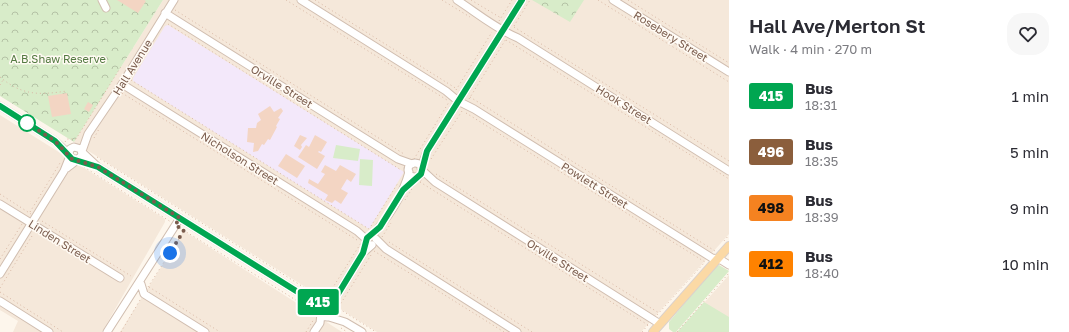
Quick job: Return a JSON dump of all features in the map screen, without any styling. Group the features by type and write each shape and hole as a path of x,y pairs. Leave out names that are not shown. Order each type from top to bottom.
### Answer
{"main road":[{"path":"653,332 657,322 713,258 729,246"},
{"path":"656,332 657,322"}],"street":[{"path":"102,0 106,8"},
{"name":"Hall Avenue","path":"73,147 88,134 122,84 174,0"},
{"name":"Powlett Street","path":"301,0 713,258 729,265"},
{"name":"Hook Street","path":"457,0 729,170"},
{"path":"314,332 320,323 324,310 338,294 403,190 419,174 427,151 522,0"},
{"name":"Rosebery Street","path":"613,0 729,72"},
{"name":"Orville Street","path":"165,13 409,166"},
{"name":"Nicholson Street","path":"122,84 371,240 387,245 517,332"},
{"path":"0,106 55,141 72,159 78,159 98,167 309,299 324,310 362,332"},
{"name":"Hall Avenue","path":"82,152 88,134"},
{"path":"55,141 80,148 82,152 98,167"},
{"path":"0,274 29,218 36,217 64,171 69,151 73,147"},
{"path":"403,190 409,166 427,151"},
{"path":"64,171 81,157 82,152"},
{"path":"409,166 411,175 419,174"},
{"path":"409,166 419,174"},
{"name":"Orville Street","path":"419,174 435,182 657,322"},
{"name":"Linden Street","path":"0,204 29,218 120,278"},
{"path":"106,332 180,218"},
{"path":"111,332 141,284 174,226"},
{"path":"141,284 144,294"},
{"path":"134,295 144,294 205,332"},
{"path":"0,301 49,332"}],"path":[{"path":"286,0 449,102"},
{"path":"315,0 457,89"},
{"path":"442,0 474,20"},
{"path":"471,0 501,18"},
{"path":"598,0 729,82"},
{"path":"628,0 729,63"},
{"path":"174,10 409,166"},
{"path":"166,23 409,166"},
{"path":"514,27 729,161"},
{"path":"506,40 729,179"},
{"path":"0,77 17,89 28,93 40,94 67,91"},
{"path":"0,85 3,80"},
{"path":"130,80 369,230 399,181"},
{"path":"122,93 361,243 329,294"},
{"path":"470,97 715,251 713,258"},
{"path":"462,110 705,262 659,313 657,322"},
{"path":"92,154 321,298 324,310"},
{"path":"0,259 29,218 61,161"},
{"path":"83,166 174,226 184,230 324,310"},
{"path":"435,173 659,313"},
{"path":"419,174 648,325 642,332"},
{"path":"0,194 29,218 36,217 131,276"},
{"path":"184,230 148,287 220,332"},
{"path":"720,246 729,235"},
{"path":"387,245 532,332"},
{"path":"376,332 338,308 374,251 504,332"},
{"path":"676,332 729,273"},
{"path":"0,292 64,332"},
{"path":"121,332 144,294"},
{"path":"306,332 317,314 324,310"},
{"path":"338,326 347,332"}],"shaded area":[{"path":"163,0 729,0 729,234 641,332 377,332 74,142"},
{"path":"168,25 404,172 369,229 133,81 133,78 165,26"},
{"path":"0,115 165,219 165,222 102,332 13,332 18,321 0,310"},
{"path":"184,231 342,332 120,332"},
{"path":"729,275 729,332 678,332"}],"green space":[{"name":"A.B.Shaw Reserve","path":"0,0 163,0 74,142 0,96"},
{"path":"532,0 584,0 570,22"},
{"path":"336,145 360,149 358,161 333,158"},
{"path":"360,159 373,160 372,186 359,185"},
{"path":"719,265 729,271 676,332 673,332 669,329 669,322 715,267"},
{"path":"704,302 729,317 729,332 677,332"}],"building":[{"path":"117,0 144,0 146,1 138,13"},
{"path":"67,93 71,114 52,117 48,96"},
{"path":"88,102 93,105 89,112 84,109"},
{"path":"270,106 274,112 281,108 283,111 278,118 280,119 270,140 268,139 264,145 262,144 258,151 253,152 254,143 247,142 248,128 256,128 257,123 261,120 258,114"},
{"path":"300,135 307,138 301,145 302,147 300,150 294,146"},
{"path":"315,135 327,142 321,152 318,152 325,156 317,169 298,157 306,145 309,147"},
{"path":"286,154 305,166 297,178 278,166"},
{"path":"325,165 336,171 340,165 356,174 351,182 347,179 341,189 348,193 341,204 335,200 332,203 325,200 328,195 308,183 309,179 318,184 325,174 321,172"}],"bus line":[{"name":"415","path":"0,106 55,141 69,154 72,159 78,159 98,167 309,299 325,305 338,294 363,253 367,238 380,227 403,190 412,180 421,174 421,168 427,151 522,0"}],"route":[{"path":"27,123 55,141 69,154 72,159 78,159 98,167 180,218 175,225 184,230 170,253"}]}
